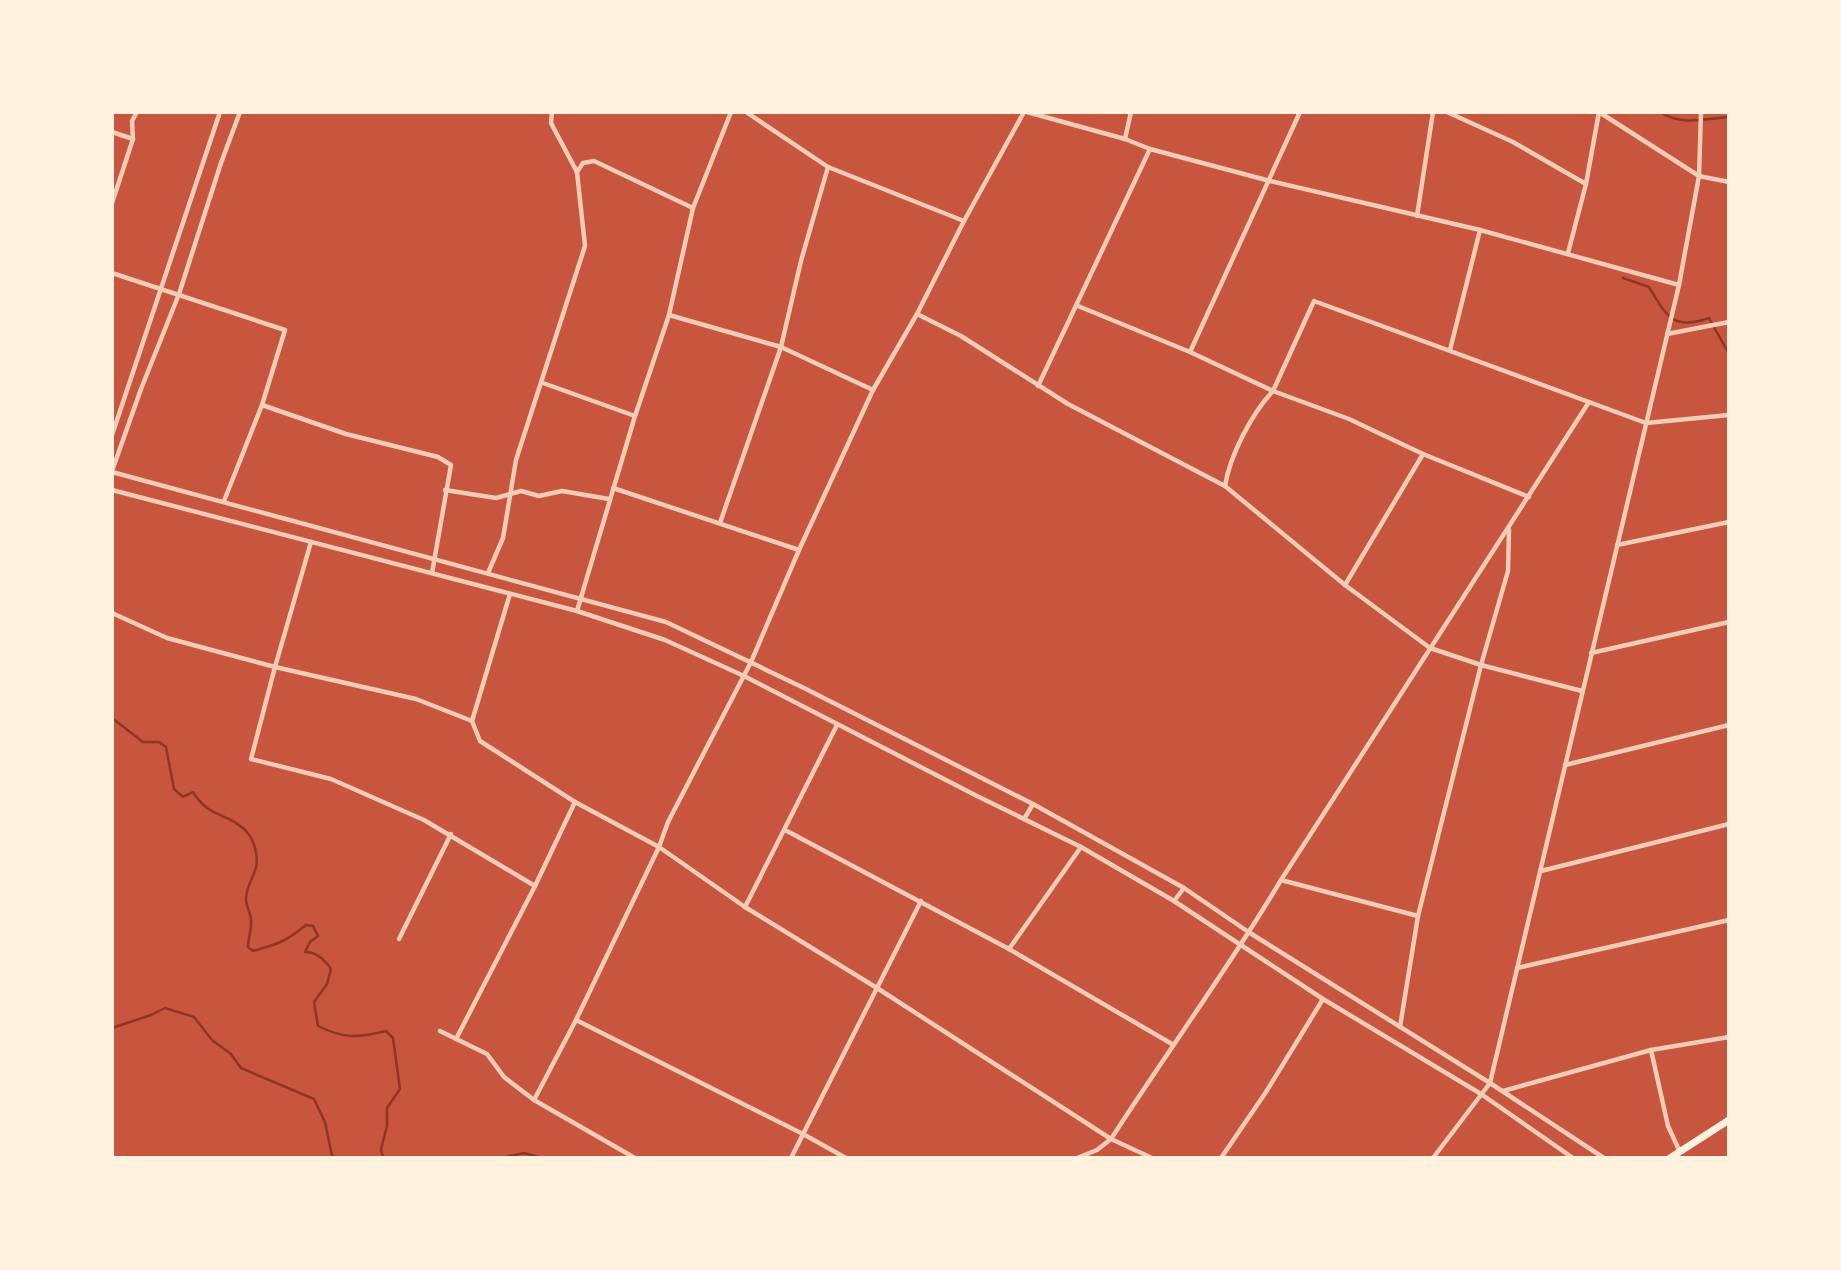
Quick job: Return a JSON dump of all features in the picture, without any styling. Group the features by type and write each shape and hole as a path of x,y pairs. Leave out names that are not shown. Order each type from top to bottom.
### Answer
{"highway":[{"path":"1670,1158 1729,1120"}],"street":[{"path":"112,203 114,190 133,139 132,121 137,112"},
{"path":"112,435 220,112"},
{"path":"240,112 179,294 141,388 112,472 666,622 1033,804 1184,888 1250,933 1503,1091 1604,1158"},
{"path":"488,573 503,538 516,460 585,246 577,172 551,123 552,112"},
{"path":"577,611 612,488 669,315 693,208 731,112"},
{"path":"746,112 828,167 964,221"},
{"path":"534,1100 576,1020 659,847 668,822 744,677 873,390 1026,112 1270,181 1480,230 1679,285"},
{"path":"1125,139 1131,112"},
{"path":"1190,352 1300,112"},
{"path":"1417,216 1433,112"},
{"path":"1447,112 1513,142 1586,184"},
{"path":"1569,253 1586,184 1599,112 1699,176 1729,182"},
{"path":"1433,1158 1490,1083 1679,285 1699,176 1701,112"},
{"path":"112,132 133,139"},
{"path":"1038,386 1150,149"},
{"path":"577,172 583,163 594,161 693,208"},
{"path":"720,523 781,347 828,167"},
{"path":"1450,350 1480,230"},
{"path":"112,274 285,330 262,405 224,501"},
{"path":"1225,486 1227,472 1240,444 1260,404 1273,391 1314,301 1646,423 1729,415"},
{"path":"1077,306 1529,497"},
{"path":"917,314 961,336 1068,404 1225,486 1345,585 1430,648 1481,665 1582,691"},
{"path":"669,315 781,347 873,390"},
{"path":"1667,334 1729,321"},
{"path":"543,383 635,416"},
{"path":"1077,1158 1097,1150 1111,1139 1172,1044 1242,947 1281,880 1589,402"},
{"path":"262,405 346,434 439,457 450,465 432,573"},
{"path":"1345,585 1423,454"},
{"path":"612,488 799,550"},
{"path":"112,490 577,611 664,640 744,677 1081,847 1174,901 1322,999 1481,1094 1573,1158"},
{"path":"445,490 496,498 521,491 539,496 562,491 609,499"},
{"path":"1617,545 1729,522"},
{"path":"1399,1027 1418,916 1481,665 1508,571 1509,529"},
{"path":"311,542 251,759 331,779 451,834 535,886"},
{"path":"510,594 472,721 480,741 575,802 659,847 745,907 1111,1139 1148,1157"},
{"path":"112,614 167,638 275,667 416,699 472,721"},
{"path":"1591,653 1729,622"},
{"path":"745,907 837,724"},
{"path":"1565,765 1729,725"},
{"path":"456,1039 575,802"},
{"path":"1024,819 1033,804"},
{"path":"1541,871 1729,824"},
{"path":"785,830 1009,949 1172,1044"},
{"path":"399,939 451,834"},
{"path":"1009,949 1081,847"},
{"path":"1281,880 1418,916"},
{"path":"1174,901 1184,888"},
{"path":"791,1158 921,901"},
{"path":"1517,968 1729,920"},
{"path":"1221,1158 1266,1093 1322,999"},
{"path":"576,1020 846,1158"},
{"path":"440,1031 487,1054 504,1077 534,1100 635,1158"},
{"path":"1503,1091 1651,1050 1729,1037"},
{"path":"1651,1050 1668,1126 1679,1150"}],"waterway":[{"path":"1660,112 1685,120 1729,117"},
{"path":"1623,278 1649,287 1666,313 1678,321 1686,323 1709,318 1729,354"},
{"path":"112,718 143,742 159,742 166,747 174,789 183,797 193,792 205,807 237,823 250,835 257,863 246,899 251,917 248,947 253,951 269,946 287,939 306,925 313,926 318,936 310,942 305,952 320,957 331,969 327,984 314,1002 318,1026 351,1036 386,1031 393,1038 400,1089 387,1108 387,1126 381,1149 383,1158"},
{"path":"112,1028 165,1008 194,1017 212,1040 231,1054 241,1068 314,1099 325,1122 332,1156 338,1158"},
{"path":"501,1158 524,1153 542,1158"}]}
